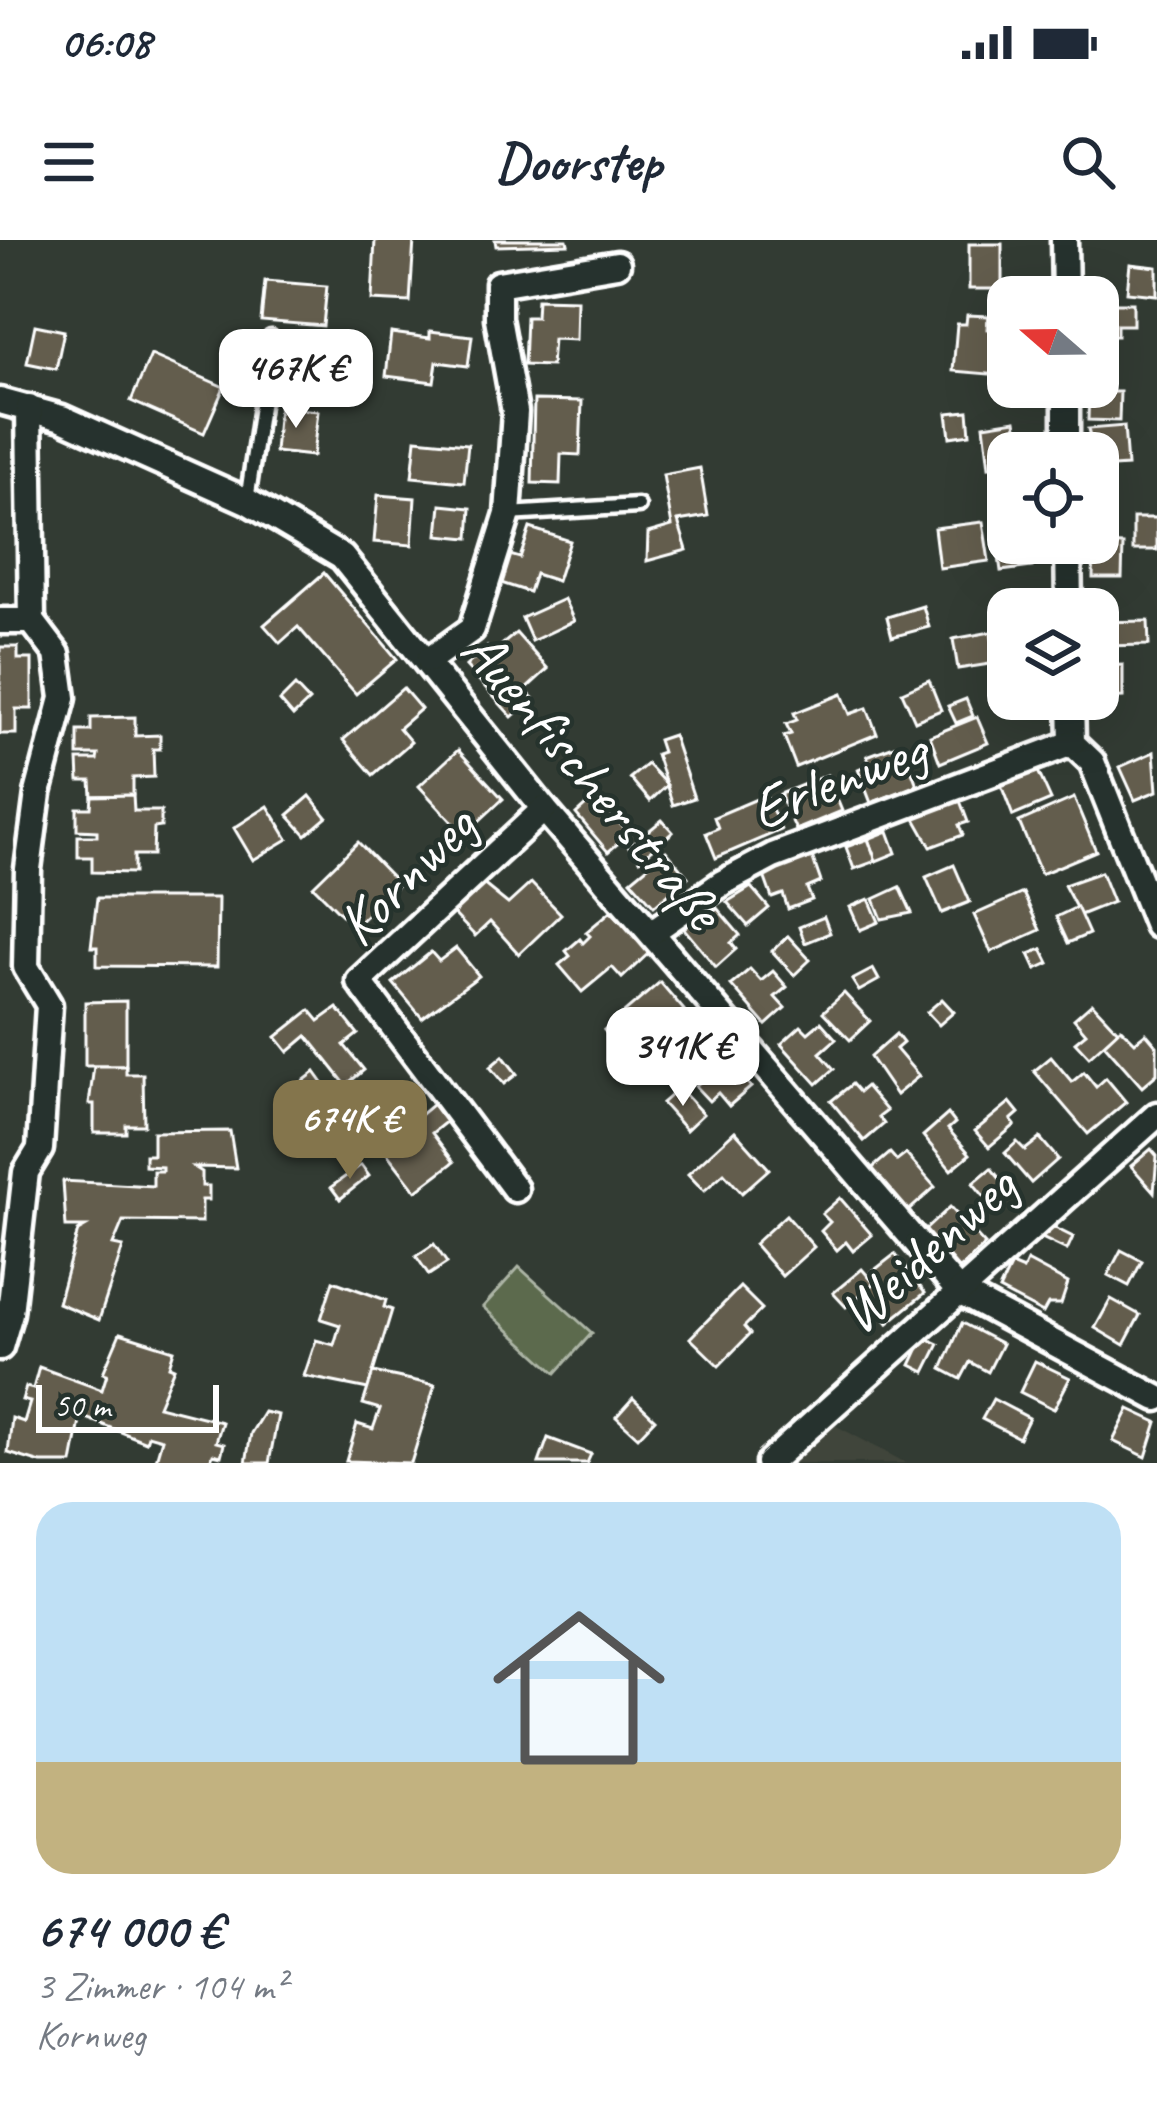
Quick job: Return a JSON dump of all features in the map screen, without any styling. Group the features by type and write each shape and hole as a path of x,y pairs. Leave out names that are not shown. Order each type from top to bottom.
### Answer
{"street":[{"path":"1064,240 1065,276"},
{"path":"429,660 472,629 508,514 515,412 498,317 498,284 617,264"},
{"name":"Auenfischerstraße","path":"0,401 29,408 248,501 342,557 544,809 959,1292 1157,1397"},
{"path":"0,1347 10,1312 26,1172 40,1150 49,1005 26,967 28,869 38,793 63,698 63,675 56,654 32,621 29,408"},
{"path":"0,621 32,621"},
{"path":"1071,720 1072,743 1091,762 1157,925"},
{"name":"Erlenweg","path":"652,932 722,883 773,856 1072,743"},
{"name":"Kornweg","path":"515,1189 359,981 544,809"},
{"name":"Weidenweg","path":"769,1463 1157,1115"}],"lane":[{"path":"248,501 271,338"},
{"path":"508,514 638,506"}],"shaded area":[{"path":"829,1422 906,1463 789,1463"}],"green space":[{"path":"519,1267 592,1333 556,1373 483,1307"}],"building":[{"path":"375,240 414,240 410,302 372,300"},
{"path":"495,240 567,240 568,244 496,246"},
{"path":"969,244 1002,244 1002,276 987,276 987,289 969,289"},
{"path":"1130,264 1157,267 1157,295 1127,292"},
{"path":"265,281 327,286 323,326 261,321"},
{"path":"537,299 577,300 576,340 553,339 551,366 524,365 526,317 536,317"},
{"path":"1119,303 1133,303 1133,325 1119,325"},
{"path":"967,315 987,316 987,374 953,371 957,324 966,324"},
{"path":"35,325 64,331 56,369 27,363"},
{"path":"430,331 472,336 468,366 437,362 434,382 386,376 391,333 430,338"},
{"path":"151,355 224,387 204,433 131,401"},
{"path":"285,357 318,362 315,385 282,381"},
{"path":"1120,392 1119,421 1088,420 1088,408 1119,408"},
{"path":"534,400 582,401 580,455 561,454 560,484 532,483"},
{"path":"279,407 318,411 313,456 275,452"},
{"path":"968,411 970,434 950,437 947,413"},
{"path":"1016,420 1018,432 987,432 987,450 984,425"},
{"path":"1124,426 1127,466 1119,467 1119,432 1088,429"},
{"path":"416,439 468,444 464,482 412,477"},
{"path":"700,468 708,516 678,521 687,550 647,561 648,533 672,526 663,475"},
{"path":"378,495 415,498 412,545 374,542"},
{"path":"441,505 471,508 469,538 438,535"},
{"path":"1133,518 1157,518 1157,550 1133,550"},
{"path":"983,522 987,561 939,568 934,528"},
{"path":"530,528 570,541 557,581 535,574 529,592 501,583 510,555 520,558"},
{"path":"1119,545 1123,545 1122,578 1093,578 1093,564 1119,564"},
{"path":"1000,564 1032,564 1032,567 1001,571"},
{"path":"324,573 397,659 356,694 298,627 280,643 264,625"},
{"path":"564,599 574,621 532,641 522,618"},
{"path":"923,606 929,627 892,637 887,617"},
{"path":"1148,621 1149,645 1119,646 1119,622"},
{"path":"516,633 548,669 525,690 533,698 512,717 466,666 487,647 492,653"},
{"path":"987,633 987,664 958,669 953,639"},
{"path":"0,647 18,647 18,659 32,659 32,709 16,709 16,734 0,734"},
{"path":"1119,665 1123,665 1123,697 1119,697"},
{"path":"929,680 941,710 915,721 902,692"},
{"path":"295,686 309,701 293,716 280,701"},
{"path":"403,688 421,709 399,728 411,742 373,775 343,740"},
{"path":"842,694 850,714 867,708 877,734 796,767 784,736 791,734 786,724 797,720 794,713"},
{"path":"966,699 973,716 956,723 948,706"},
{"path":"135,717 135,736 160,735 160,749 153,749 154,777 133,778 133,795 92,796 91,781 79,781 78,760 97,760 98,755 78,755 78,731 91,731 91,718"},
{"path":"977,717 988,743 940,763 930,736"},
{"path":"673,735 694,798 673,805 656,754 662,752 658,740"},
{"path":"894,746 897,753 904,750 917,785 871,803 858,769 870,764 867,756"},
{"path":"458,750 503,799 464,835 419,786"},
{"path":"1154,752 1157,791 1135,800 1120,767"},
{"path":"647,764 667,785 650,801 630,778"},
{"path":"1037,769 1051,800 1013,816 1001,785"},
{"path":"827,775 842,811 796,830 780,794"},
{"path":"133,795 134,811 161,811 161,827 154,828 153,855 134,855 134,873 92,872 92,857 78,857 78,836 97,836 97,831 77,830 77,808 91,808 92,796"},
{"path":"766,795 781,830 716,858 706,833 718,828 714,817"},
{"path":"310,796 327,817 306,835 288,815"},
{"path":"596,796 629,834 608,852 576,814"},
{"path":"959,798 968,822 959,825 963,835 931,847 913,815"},
{"path":"1074,798 1096,851 1041,874 1019,822"},
{"path":"268,806 288,839 253,860 234,828"},
{"path":"662,820 673,832 640,860 629,847"},
{"path":"888,831 896,853 876,861 868,839"},
{"path":"868,839 876,861 854,869 846,847"},
{"path":"358,842 399,884 354,927 313,886"},
{"path":"666,851 688,877 654,906 631,880"},
{"path":"812,856 821,882 807,888 812,900 788,909 783,894 772,898 763,873"},
{"path":"954,865 970,902 942,913 926,877"},
{"path":"1101,872 1113,902 1080,915 1064,885"},
{"path":"482,883 508,904 531,883 561,914 519,954 490,922 475,936 452,912"},
{"path":"751,887 769,908 748,926 727,902"},
{"path":"900,887 912,913 882,919 874,899"},
{"path":"1023,893 1040,930 991,952 974,915"},
{"path":"97,898 218,898 217,967 97,966 97,947 91,947"},
{"path":"869,899 879,922 860,930 850,907"},
{"path":"701,905 709,914 717,908 740,935 731,943 736,949 716,967 680,924"},
{"path":"1077,907 1089,934 1068,943 1056,917"},
{"path":"611,911 650,952 622,978 612,967 582,992 559,965 570,956 566,951 580,939 583,943 590,936 586,932"},
{"path":"824,917 830,933 805,943 799,927"},
{"path":"788,936 810,960 794,975 772,951"},
{"path":"456,948 479,976 422,1018 393,983 431,952 439,961"},
{"path":"1042,949 1049,963 1036,969 1029,954"},
{"path":"750,969 761,981 773,971 787,987 775,997 785,1008 766,1025 731,985"},
{"path":"873,969 879,980 859,991 852,980"},
{"path":"660,982 684,1010 665,1026 679,1043 639,1077 604,1030"},
{"path":"844,993 870,1021 850,1040 823,1012"},
{"path":"942,999 954,1012 939,1025 927,1012"},
{"path":"126,1001 126,1066 85,1066 85,1002"},
{"path":"1092,1003 1118,1031 1089,1057 1075,1042 1086,1033 1074,1019"},
{"path":"337,1008 358,1034 344,1045 364,1070 346,1085 307,1036 288,1052 276,1037 310,1010 319,1021"},
{"path":"821,1022 836,1039 820,1053 834,1069 817,1084 781,1044 801,1026 808,1033"},
{"path":"1121,1028 1135,1042 1146,1033 1157,1046 1157,1074 1142,1087 1104,1044"},
{"path":"896,1034 903,1043 896,1049 919,1076 896,1095 870,1057"},
{"path":"715,1046 751,1087 729,1106 718,1093 709,1101 695,1086 705,1078 693,1065"},
{"path":"503,1056 517,1074 504,1084 490,1067"},
{"path":"1051,1057 1072,1082 1084,1072 1096,1087 1106,1078 1126,1102 1088,1134 1034,1071"},
{"path":"94,1066 126,1066 126,1074 143,1074 144,1125 126,1125 126,1133 94,1133 94,1104 89,1104"},
{"path":"315,1072 325,1086 308,1099 298,1085"},
{"path":"852,1084 859,1092 866,1086 887,1111 879,1117 884,1124 864,1141 831,1101"},
{"path":"679,1088 703,1114 686,1130 662,1103"},
{"path":"1010,1102 1019,1113 1011,1120 1015,1125 989,1147 975,1131"},
{"path":"433,1104 447,1121 432,1133 454,1162 416,1191 382,1147"},
{"path":"948,1114 955,1123 948,1129 970,1154 951,1170 923,1136"},
{"path":"230,1131 236,1168 194,1167 202,1172 202,1186 209,1186 209,1200 202,1200 202,1222 123,1221 113,1245 123,1247 99,1320 58,1303 78,1231 85,1227 66,1227 63,1181 153,1186 153,1171 162,1171 162,1167 145,1166 145,1155 153,1155 153,1132"},
{"path":"735,1131 769,1169 742,1193 724,1173 704,1191 688,1174"},
{"path":"1040,1138 1058,1159 1031,1183 1005,1153 1017,1142 1025,1150"},
{"path":"1151,1149 1157,1156 1154,1192 1131,1166"},
{"path":"890,1153 897,1161 906,1154 935,1187 906,1213 869,1171"},
{"path":"361,1165 369,1176 340,1199 331,1187"},
{"path":"991,1168 1010,1191 992,1206 973,1183"},
{"path":"840,1198 872,1235 853,1251 846,1242 837,1250 821,1231 830,1222 822,1214"},
{"path":"950,1207 985,1245 959,1269 924,1231"},
{"path":"786,1215 814,1247 782,1276 754,1244"},
{"path":"1049,1225 1073,1237 1067,1250 1042,1238"},
{"path":"434,1244 447,1263 429,1275 416,1256"},
{"path":"1121,1250 1142,1261 1129,1286 1108,1275"},
{"path":"895,1254 925,1293 888,1323 864,1292 879,1280 872,1272"},
{"path":"1027,1261 1068,1283 1061,1304 1048,1304 1043,1313 999,1290 1011,1265 1023,1270"},
{"path":"862,1269 874,1283 846,1307 833,1293"},
{"path":"333,1281 386,1300 384,1307 392,1310 368,1389 304,1376 316,1340 334,1345 340,1325 321,1319"},
{"path":"740,1287 762,1309 744,1327 750,1334 719,1366 690,1338"},
{"path":"1111,1299 1140,1315 1124,1345 1095,1328"},
{"path":"962,1323 1002,1344 988,1372 970,1362 961,1379 942,1369"},
{"path":"120,1333 174,1350 169,1366 174,1368 158,1406 222,1422 216,1442 224,1444 221,1456 213,1454 210,1463 155,1463 162,1439 148,1435 146,1442 81,1416 72,1463 41,1463 8,1453 12,1418 24,1422 30,1402 22,1400 26,1387 33,1389 39,1367 102,1390 107,1374 103,1373"},
{"path":"924,1337 939,1344 925,1372 911,1365"},
{"path":"1035,1361 1070,1378 1054,1409 1020,1392"},
{"path":"373,1372 435,1385 411,1463 346,1461 357,1424 373,1429 380,1409 363,1404"},
{"path":"633,1398 655,1419 638,1437 616,1417"},
{"path":"993,1399 1029,1418 1019,1438 982,1419"},
{"path":"1129,1409 1157,1422 1146,1457 1113,1441"},
{"path":"264,1412 278,1415 269,1463 246,1463 251,1433"},
{"path":"548,1438 591,1454 587,1463 539,1463"}]}
